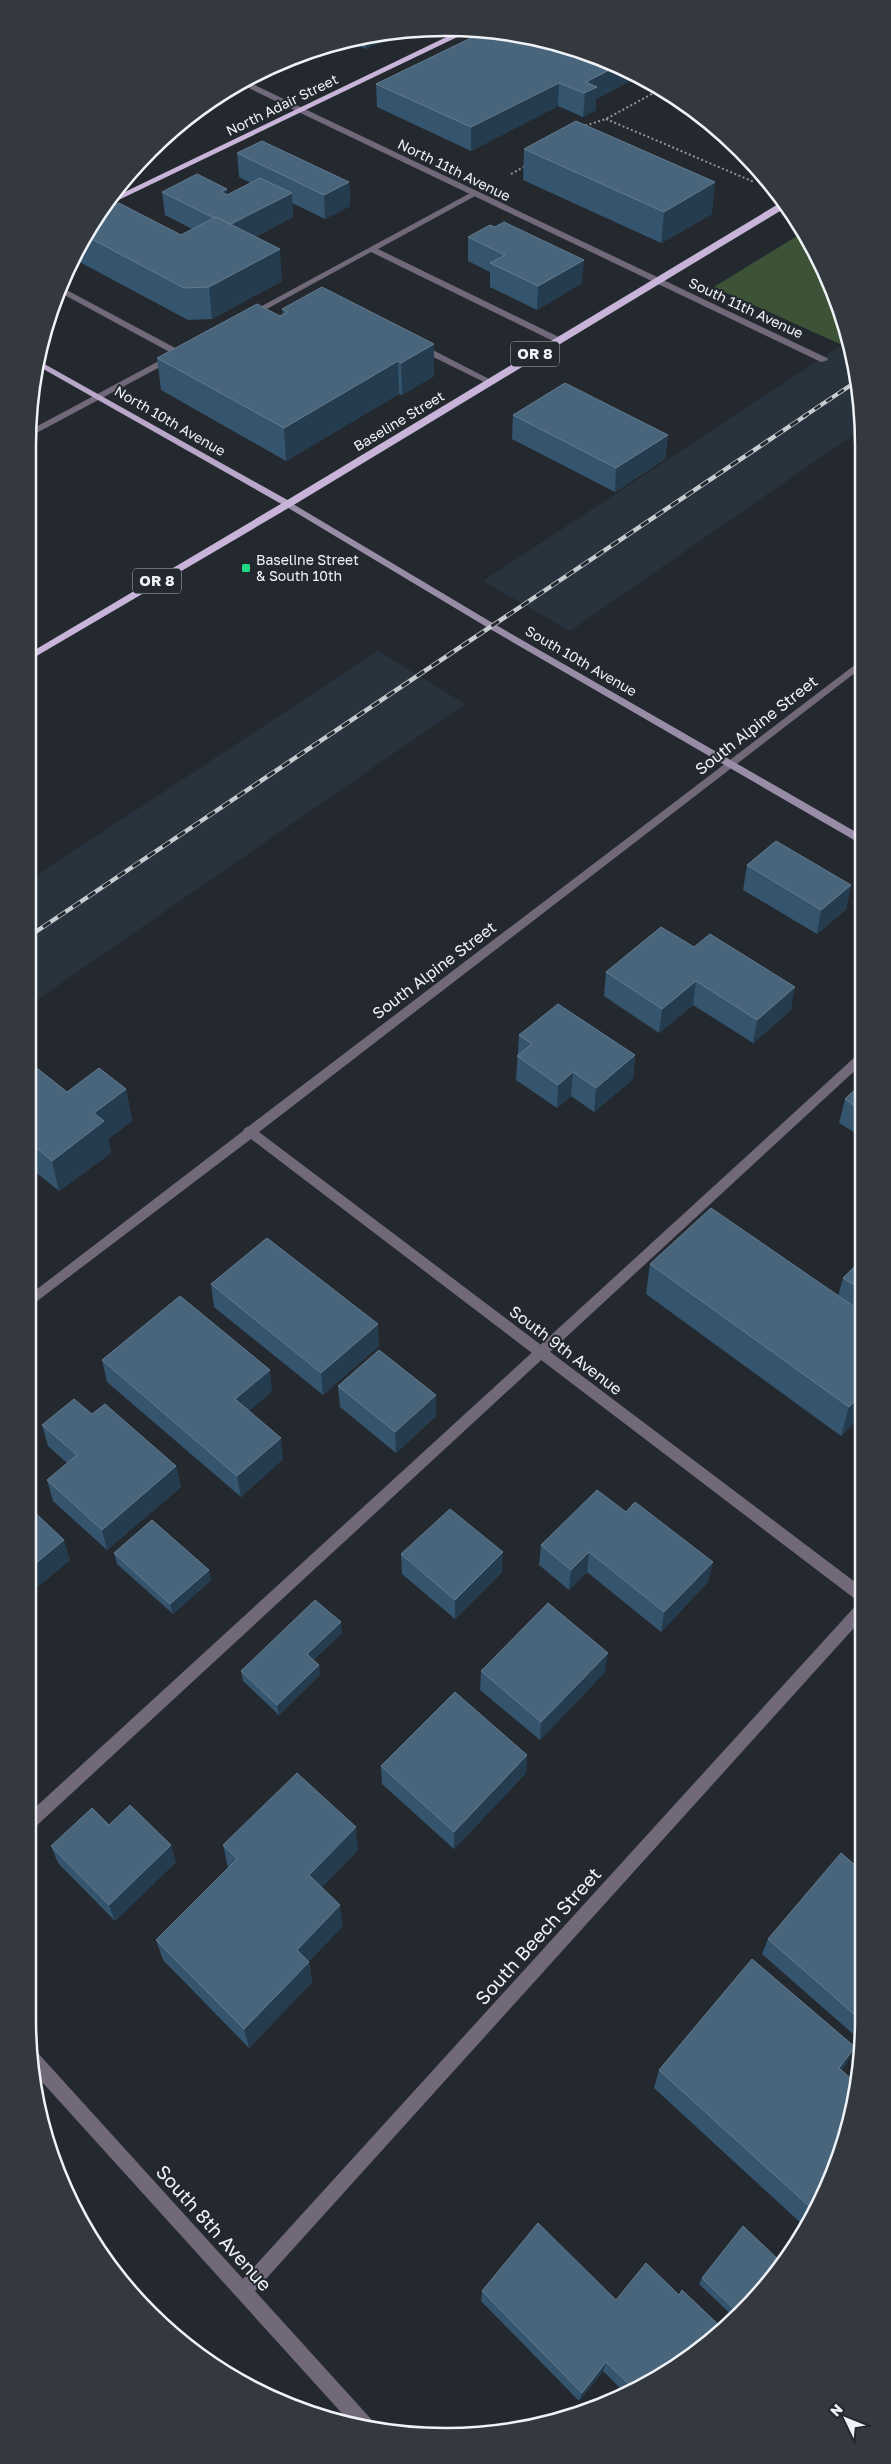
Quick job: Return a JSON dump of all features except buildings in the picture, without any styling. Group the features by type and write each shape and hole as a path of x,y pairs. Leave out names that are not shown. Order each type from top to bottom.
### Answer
{"highway":[{"name":"North Adair Street","path":"120,198 453,36"},
{"name":"Baseline Street","path":"36,653 288,504 779,208"}],"main road":[{"name":"North 10th Avenue","path":"44,366 288,504"},
{"name":"South 10th Avenue","path":"288,504 493,627 855,837"}],"street":[{"name":"North 11th Avenue","path":"250,86 656,281"},
{"path":"238,321 474,193"},
{"path":"372,249 558,340"},
{"name":"South 11th Avenue","path":"656,281 824,360"},
{"path":"298,289 307,293"},
{"path":"66,292 178,353"},
{"path":"411,342 489,382"},
{"path":"37,430 187,348"},
{"name":"South Alpine Street","path":"36,1297 249,1131 731,765 855,668"},
{"path":"36,1817 855,1064"},
{"name":"South 9th Avenue","path":"249,1131 855,1591"},
{"name":"South Beech Street","path":"243,2292 855,1616"},
{"name":"South 8th Avenue","path":"39,2067 359,2418"}],"path":[{"path":"577,129 606,118 653,93"},
{"path":"606,118 758,184"},
{"path":"474,193 530,163"}],"shaded area":[{"path":"842,345 851,392 855,434 570,631 483,581"},
{"path":"378,651 465,704 36,1000 36,876"}],"green space":[{"path":"797,236 813,264 824,289 842,345 842,345 714,287"}],"railway":[{"path":"803,417 850,386"},
{"path":"36,932 805,416"}],"place":[{"name":"Baseline Street & South 10th","path":"246,568"}]}
